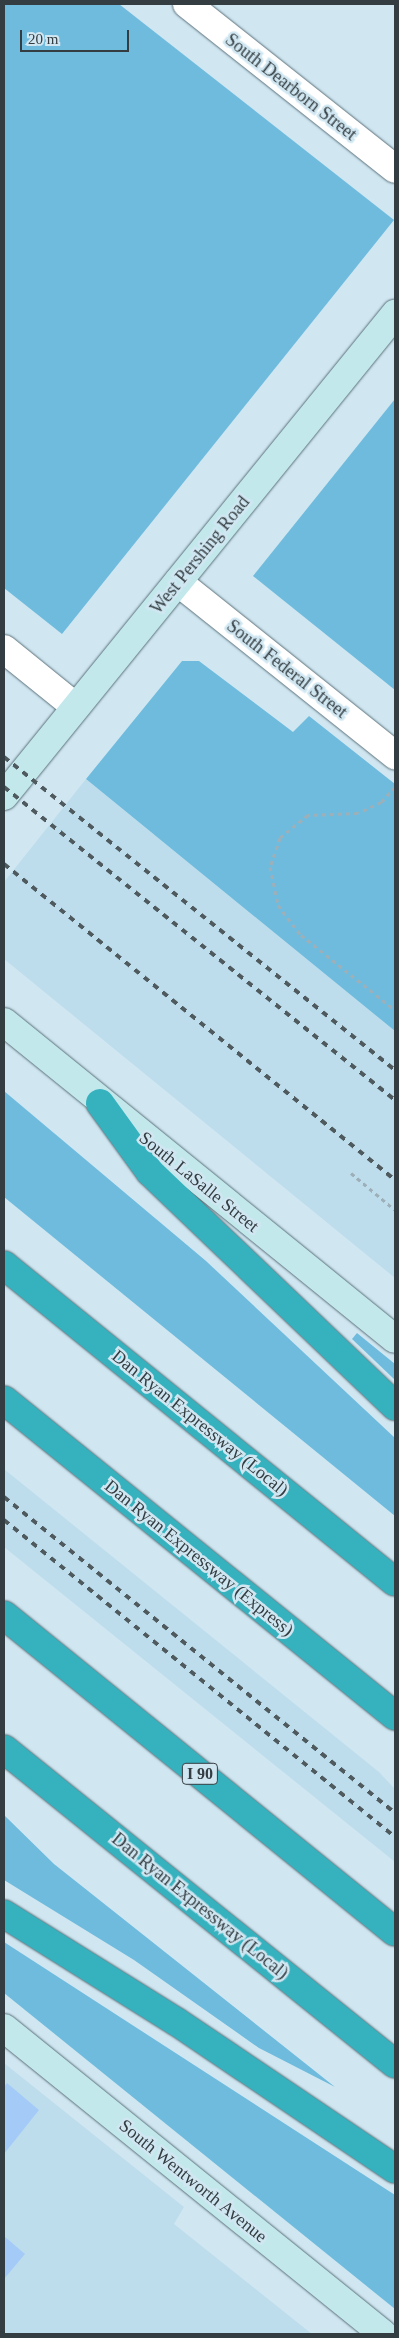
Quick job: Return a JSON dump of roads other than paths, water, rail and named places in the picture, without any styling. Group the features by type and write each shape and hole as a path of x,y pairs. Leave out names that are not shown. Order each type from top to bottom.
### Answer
{"highway":[{"path":"100,1103 150,1172 395,1406"},
{"name":"Dan Ryan Expressway (Local)","path":"4,1265 395,1582"},
{"name":"Dan Ryan Expressway (Express)","path":"4,1400 395,1716"},
{"name":"I 90","path":"4,1615 395,1932"},
{"name":"Dan Ryan Expressway (Local)","path":"4,1748 395,2064"},
{"path":"4,1914 177,2022 395,2169"}],"main road":[{"name":"West Pershing Road","path":"4,796 395,314"},
{"name":"South LaSalle Street","path":"4,1022 100,1103 395,1339"},
{"name":"South Wentworth Avenue","path":"4,2028 383,2334"}],"street":[{"name":"South Dearborn Street","path":"186,4 395,169"},
{"name":"South Federal Street","path":"178,582 395,755"},
{"path":"4,649 76,707"}],"railway":[{"path":"4,757 395,1070"},
{"path":"4,787 395,1100"},
{"path":"4,864 395,1180"},
{"path":"4,1497 395,1813"},
{"path":"4,1520 395,1837"}]}
